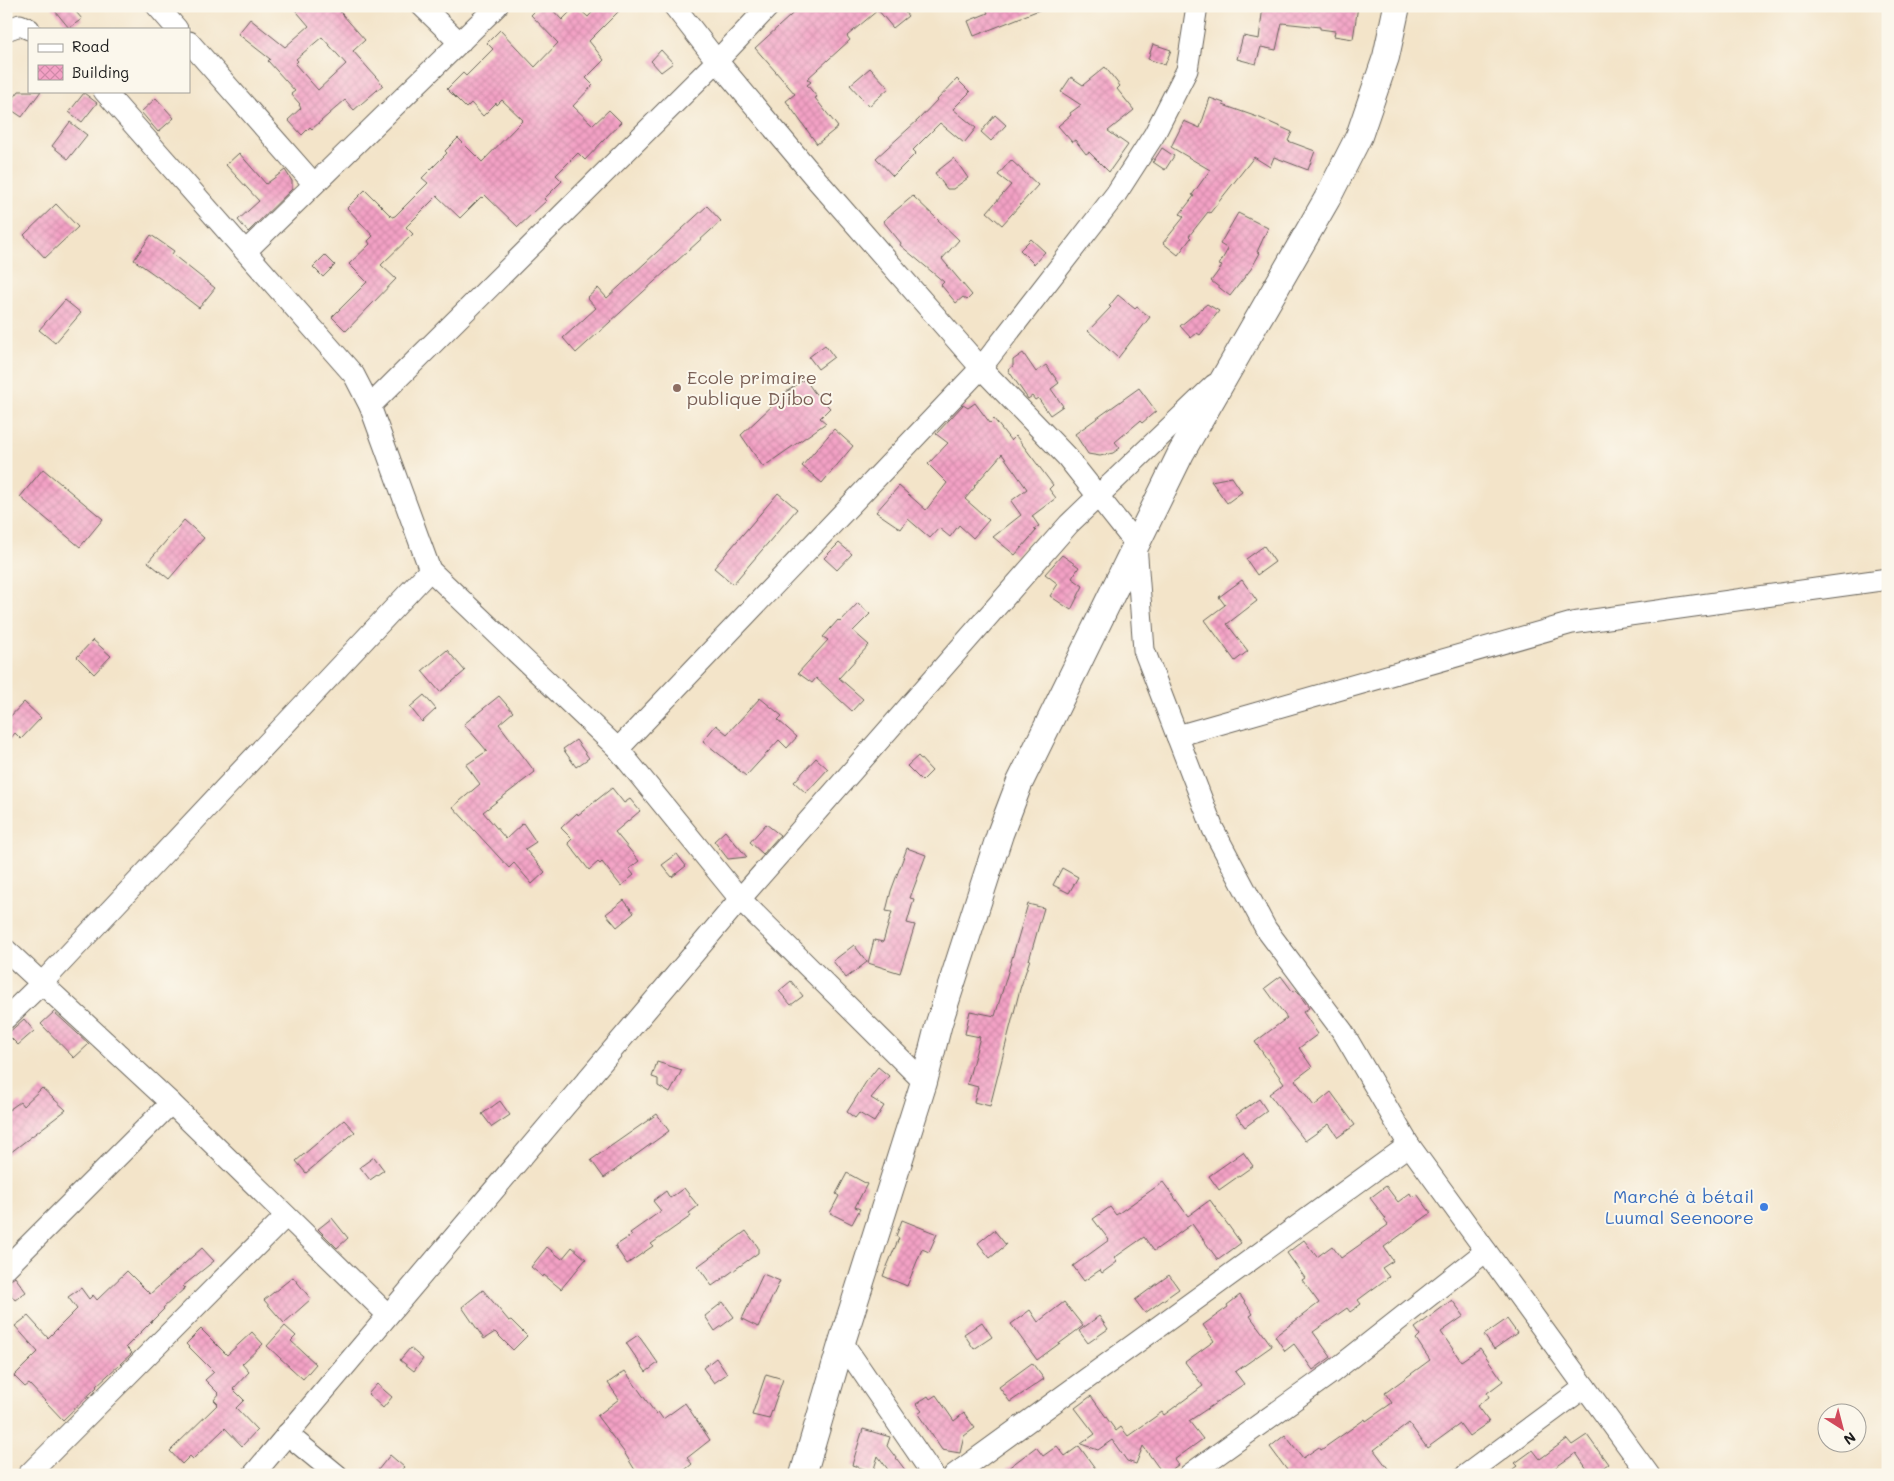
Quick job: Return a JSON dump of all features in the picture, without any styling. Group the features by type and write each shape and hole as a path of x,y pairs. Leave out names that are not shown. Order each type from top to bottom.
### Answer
{"main road":[{"path":"802,1475 924,1082 945,1004 1000,834 1019,784 1181,453 1327,199 1359,136 1386,57 1398,6"}],"street":[{"path":"157,6 176,28"},
{"path":"422,6 460,43"},
{"path":"246,251 497,6"},
{"path":"674,6 717,61 816,179 980,368 1067,457 1136,544 1144,650 1213,829 1266,929 1343,1032 1409,1145 1649,1475"},
{"path":"370,406 717,61 769,6"},
{"path":"618,749 980,368 1116,194 1154,135 1187,70 1197,6"},
{"path":"6,30 20,24 28,28"},
{"path":"190,43 314,184"},
{"path":"105,92 354,376 370,406 430,570 618,749 740,899 924,1082"},
{"path":"252,1475 740,899 1070,524 1225,374"},
{"path":"6,1018 41,984 430,570"},
{"path":"1177,736 1572,623 1888,579"},
{"path":"6,950 171,1104 388,1314"},
{"path":"6,1268 171,1104"},
{"path":"954,1475 1409,1145"},
{"path":"28,1475 286,1216"},
{"path":"1189,1475 1330,1374 1486,1251"},
{"path":"842,1342 933,1475"},
{"path":"1466,1475 1483,1468 1585,1387"},
{"path":"287,1434 337,1475"}],"building":[{"path":"51,6 71,6 82,19 69,28"},
{"path":"292,6 335,6 365,40 353,51 383,85 354,110 345,100 312,129 310,127 302,135 288,120 301,108 300,104 291,94 295,91 268,61 270,59 238,34 250,19 285,47 309,26","holes":["322,37 346,64 318,90 295,64 298,61 296,59"]},
{"path":"540,6 549,6 562,20 576,6 588,17 598,6 624,6 589,41 604,60 586,78 593,85 573,106 593,125 609,110 621,122 585,160 578,153 556,175 562,181 544,199 546,201 518,227 485,195 460,218 437,196 406,227 413,234 381,265 396,279 346,331 332,317 367,282 349,264 370,244 368,241 373,236 347,208 365,190 392,217 395,216 428,183 422,178 447,153 445,151 458,138 482,162 523,120 502,100 497,105 496,103 483,116 471,103 466,108 447,89 463,73 466,76 493,49 487,43 500,30 535,67 558,43 531,15"},
{"path":"801,6 900,6 908,16 893,28 878,10 847,36 850,40 807,79 811,82 807,85 817,97 815,98 838,127 817,144 786,101 795,94 755,48"},
{"path":"985,6 1049,6 974,36 968,21 988,13"},
{"path":"1263,6 1358,6 1353,39 1334,36 1335,31 1320,29 1320,27 1282,23 1276,50 1261,47 1256,64 1237,59 1243,36 1259,39"},
{"path":"1153,44 1171,50 1165,65 1148,59"},
{"path":"661,50 673,63 661,72 651,61"},
{"path":"1105,67 1120,86 1117,89 1134,110 1108,131 1128,145 1109,172 1089,152 1086,154 1075,140 1072,142 1058,126 1071,115 1070,113 1081,105 1061,92 1071,77 1083,85"},
{"path":"870,68 889,88 869,106 850,85"},
{"path":"957,79 970,92 953,109 976,128 964,143 940,123 913,150 916,153 893,176 876,158 918,120"},
{"path":"19,91 40,92 22,117 7,107"},
{"path":"84,93 97,103 82,122 69,112"},
{"path":"156,98 174,118 158,132 141,112"},
{"path":"1210,98 1292,132 1288,141 1315,151 1308,170 1274,157 1270,167 1254,157 1210,213 1208,212 1189,236 1191,238 1178,255 1163,243 1184,217 1180,214 1210,170 1171,147 1184,121 1200,128"},
{"path":"995,115 1006,125 991,141 981,132"},
{"path":"70,122 87,135 68,159 52,146"},
{"path":"1162,148 1174,156 1165,170 1153,162"},
{"path":"239,153 266,184 285,170 292,181 292,189 248,232 238,220 259,201 226,165"},
{"path":"954,158 968,178 953,189 947,189 935,173"},
{"path":"1011,160 1038,185 1002,225 987,212 1011,185 998,175"},
{"path":"913,196 959,240 942,259 972,295 967,300 963,297 956,303 941,285 944,282 900,245 901,243 883,221"},
{"path":"56,204 78,227 45,258 24,235"},
{"path":"707,206 721,221 576,353 563,338 596,308 587,298 598,288 607,298"},
{"path":"1238,213 1268,228 1257,252 1260,253 1251,269 1230,296 1211,281 1222,266 1219,265 1228,249 1220,244"},
{"path":"151,235 174,251 172,254 215,288 199,308 134,260"},
{"path":"1031,239 1045,252 1034,264 1020,250"},
{"path":"325,255 335,265 323,277 313,267"},
{"path":"1118,295 1135,309 1137,307 1150,317 1118,358 1088,331 1111,307 1109,306"},
{"path":"65,300 81,313 55,343 39,330"},
{"path":"1207,304 1219,311 1200,335 1197,333 1191,338 1180,326"},
{"path":"825,345 834,357 818,369 809,357"},
{"path":"1023,353 1036,372 1046,365 1059,383 1051,389 1063,406 1050,415 1038,398 1035,400 1032,396 1028,399 1008,370 1013,366 1013,360"},
{"path":"805,379 814,392 830,408 820,418 826,423 763,467 741,435 774,404 773,401"},
{"path":"1139,388 1156,411 1142,423 1140,421 1115,442 1120,448 1113,453 1100,456 1088,454 1075,434"},
{"path":"975,403 990,423 994,419 1011,441 1016,436 1053,485 1049,489 1056,498 1032,516 1039,526 1034,529 1036,531 1015,555 993,537 1021,515 1011,501 1027,489 1002,454 965,499 989,520 973,538 959,525 950,537 939,528 930,538 908,519 901,529 876,512 899,486 926,510 947,483 928,464 948,443 936,434 963,405 968,408"},
{"path":"834,429 853,446 822,483 802,466"},
{"path":"43,469 103,519 80,547 20,497"},
{"path":"1232,477 1242,492 1227,503 1211,481"},
{"path":"778,493 797,509 733,584 714,568"},
{"path":"184,520 204,538 169,579 148,562"},
{"path":"839,543 852,554 837,570 824,558"},
{"path":"1264,546 1275,562 1257,575 1246,559"},
{"path":"1062,555 1079,567 1072,578 1083,586 1071,610 1050,596 1058,584 1045,574"},
{"path":"1242,580 1257,601 1227,624 1248,651 1235,661 1205,620 1225,605 1219,597"},
{"path":"858,603 870,614 853,631 869,645 839,678 863,699 852,711 816,678 812,683 798,673 828,640 823,637 838,620 840,622"},
{"path":"93,640 111,656 94,674 77,657"},
{"path":"447,650 465,671 440,692 422,671"},
{"path":"424,695 436,709 422,722 410,707"},
{"path":"499,696 513,712 499,724 535,772 483,812 506,839 523,823 536,842 525,849 545,872 532,884 514,863 509,868 453,807 480,784 466,765 487,751 464,724"},
{"path":"760,698 782,716 778,720 797,737 787,748 779,740 746,776 703,741 716,725 727,734"},
{"path":"24,702 41,718 21,739 15,733 6,744 6,721"},
{"path":"576,740 589,758 576,767 563,749"},
{"path":"918,756 932,771 922,781 907,766"},
{"path":"816,758 828,769 806,793 794,782"},
{"path":"612,788 624,803 630,799 640,811 615,832 639,861 629,869 634,875 621,886 602,862 600,864 598,862 589,870 568,843 572,839 561,828 577,813 578,815"},
{"path":"766,824 780,835 763,854 750,842"},
{"path":"725,831 747,857 728,859 714,841"},
{"path":"907,848 926,855 910,898 914,899 907,923 915,925 900,973 868,963 874,940 883,942 892,912 886,911 891,891"},
{"path":"677,854 686,866 672,877 662,865"},
{"path":"1062,868 1078,877 1069,893 1053,885"},
{"path":"624,900 634,913 617,927 606,914"},
{"path":"1028,904 1044,908 1020,989 990,1106 974,1102 978,1087 967,1084 980,1037 965,1034 970,1011 995,1016"},
{"path":"854,945 867,962 846,978 833,961"},
{"path":"1281,976 1293,992 1296,990 1309,1008 1303,1012 1318,1034 1299,1048 1312,1067 1295,1080 1314,1106 1331,1092 1355,1125 1338,1137 1329,1124 1305,1141 1269,1094 1284,1083 1255,1042 1287,1018 1265,988"},
{"path":"791,981 803,996 791,1005 779,991"},
{"path":"54,1012 89,1044 74,1058 41,1024"},
{"path":"24,1019 34,1031 18,1045 7,1034"},
{"path":"657,1062 682,1070 670,1093 658,1086 658,1079 652,1077"},
{"path":"878,1067 889,1076 871,1098 884,1106 874,1122 859,1113 855,1118 847,1112"},
{"path":"42,1088 66,1110 6,1156 6,1112 20,1102 23,1106"},
{"path":"1259,1099 1267,1111 1245,1127 1236,1115"},
{"path":"500,1101 510,1115 492,1127 482,1114"},
{"path":"657,1114 669,1131 604,1178 591,1160"},
{"path":"344,1120 355,1132 306,1173 296,1161"},
{"path":"1243,1152 1253,1166 1219,1190 1209,1176"},
{"path":"374,1157 384,1170 370,1180 360,1167"},
{"path":"847,1173 867,1184 855,1207 860,1209 852,1224 830,1213 839,1196 836,1194"},
{"path":"1163,1182 1188,1216 1210,1200 1241,1243 1218,1260 1192,1224 1154,1251 1144,1237 1114,1258 1117,1262 1102,1273 1100,1270 1084,1281 1073,1266 1109,1240 1093,1219 1110,1207 1116,1215"},
{"path":"1386,1186 1398,1202 1410,1193 1412,1197 1417,1194 1431,1213 1384,1247 1393,1261 1382,1268 1389,1277 1358,1300 1361,1304 1350,1312 1347,1308 1313,1332 1331,1357 1313,1370 1294,1344 1285,1351 1275,1336 1319,1303 1302,1280 1305,1278 1287,1253 1304,1240 1317,1257 1332,1246 1341,1258 1388,1225 1384,1220 1386,1219 1370,1198"},
{"path":"684,1188 698,1206 689,1213 691,1216 651,1244 653,1246 627,1264 615,1246 632,1235 630,1233 661,1211 653,1201 666,1191 670,1198"},
{"path":"332,1218 348,1238 337,1248 318,1229"},
{"path":"902,1220 937,1234 929,1252 922,1249 907,1286 883,1276 899,1238 896,1236"},
{"path":"994,1230 1006,1245 990,1258 978,1243"},
{"path":"746,1231 758,1247 758,1253 712,1286 698,1266"},
{"path":"547,1247 562,1259 572,1247 586,1259 561,1289 531,1267"},
{"path":"202,1248 214,1261 183,1286 185,1288 126,1347 132,1353 63,1420 29,1384 25,1387 14,1376 38,1352 15,1326 28,1316 48,1338 77,1309 68,1297 81,1288 89,1299 93,1295 97,1300 127,1271 150,1294"},
{"path":"763,1274 780,1281 758,1327 742,1319"},
{"path":"1169,1275 1179,1289 1145,1313 1135,1300"},
{"path":"15,1277 26,1292 15,1300 6,1288 6,1283"},
{"path":"293,1277 311,1299 284,1323 264,1300"},
{"path":"483,1290 509,1321 511,1320 527,1336 513,1350 495,1332 484,1339 462,1307"},
{"path":"1240,1295 1253,1314 1250,1316 1272,1346 1235,1372 1244,1384 1189,1421 1203,1439 1174,1460 1178,1465 1164,1475 1143,1446 1136,1464 1127,1461 1112,1440 1098,1450 1081,1444 1095,1434 1075,1408 1091,1396 1116,1431 1121,1427 1128,1436 1162,1412 1164,1415 1203,1386 1185,1362 1214,1341 1203,1325 1228,1307 1227,1305"},
{"path":"1452,1300 1464,1316 1441,1332 1461,1361 1480,1348 1503,1381 1487,1393 1489,1397 1477,1406 1489,1422 1469,1436 1460,1424 1427,1448 1409,1423 1374,1450 1393,1475 1280,1475 1287,1470 1270,1447 1285,1435 1303,1458 1319,1447 1321,1450 1365,1419 1366,1421 1392,1403 1385,1393 1430,1360 1416,1339 1420,1335 1415,1328"},
{"path":"723,1302 734,1317 715,1331 705,1316"},
{"path":"1064,1302 1083,1326 1037,1360 1011,1324 1030,1310 1038,1322"},
{"path":"1099,1316 1108,1329 1088,1343 1079,1331"},
{"path":"1507,1319 1517,1333 1494,1349 1484,1335"},
{"path":"982,1322 992,1337 974,1349 964,1334"},
{"path":"285,1326 296,1336 291,1341 316,1364 303,1379 267,1346"},
{"path":"201,1329 227,1355 252,1332 263,1344 242,1364 249,1372 233,1389 244,1400 236,1408 257,1430 242,1446 225,1428 193,1459 190,1456 182,1464 170,1451 218,1404 214,1400 219,1394 205,1380 214,1372 186,1344"},
{"path":"638,1335 658,1363 646,1372 626,1343"},
{"path":"410,1348 423,1359 414,1371 400,1360"},
{"path":"716,1358 727,1374 714,1383 703,1368"},
{"path":"1032,1363 1044,1379 1010,1402 999,1387"},
{"path":"625,1371 656,1414 658,1412 663,1419 685,1403 710,1440 687,1458 692,1464 679,1475 638,1475 624,1452 597,1416 619,1399 608,1383"},
{"path":"766,1374 783,1379 769,1419 752,1415"},
{"path":"377,1384 392,1397 383,1408 368,1394"},
{"path":"936,1395 954,1421 964,1413 975,1428 964,1436 960,1453 942,1450 918,1414 922,1411 916,1404 928,1396 930,1399"},
{"path":"863,1429 890,1437 887,1446 909,1475 892,1475 878,1456 873,1472 852,1465"},
{"path":"1587,1435 1608,1464 1593,1475 1591,1475 1576,1453 1549,1472 1551,1475 1506,1475 1518,1466 1515,1463 1533,1450 1540,1459 1567,1439 1572,1445"},
{"path":"1057,1446 1065,1456 1079,1446 1100,1475 999,1475 1036,1447 1043,1456"},
{"path":"390,1455 404,1467 397,1475 374,1475"}],"place":[{"name":"Ecole primaire publique Djibo C","path":"677,388"},
{"name":"Marché à bétail Luumal Seenoore","path":"1764,1207"}]}
